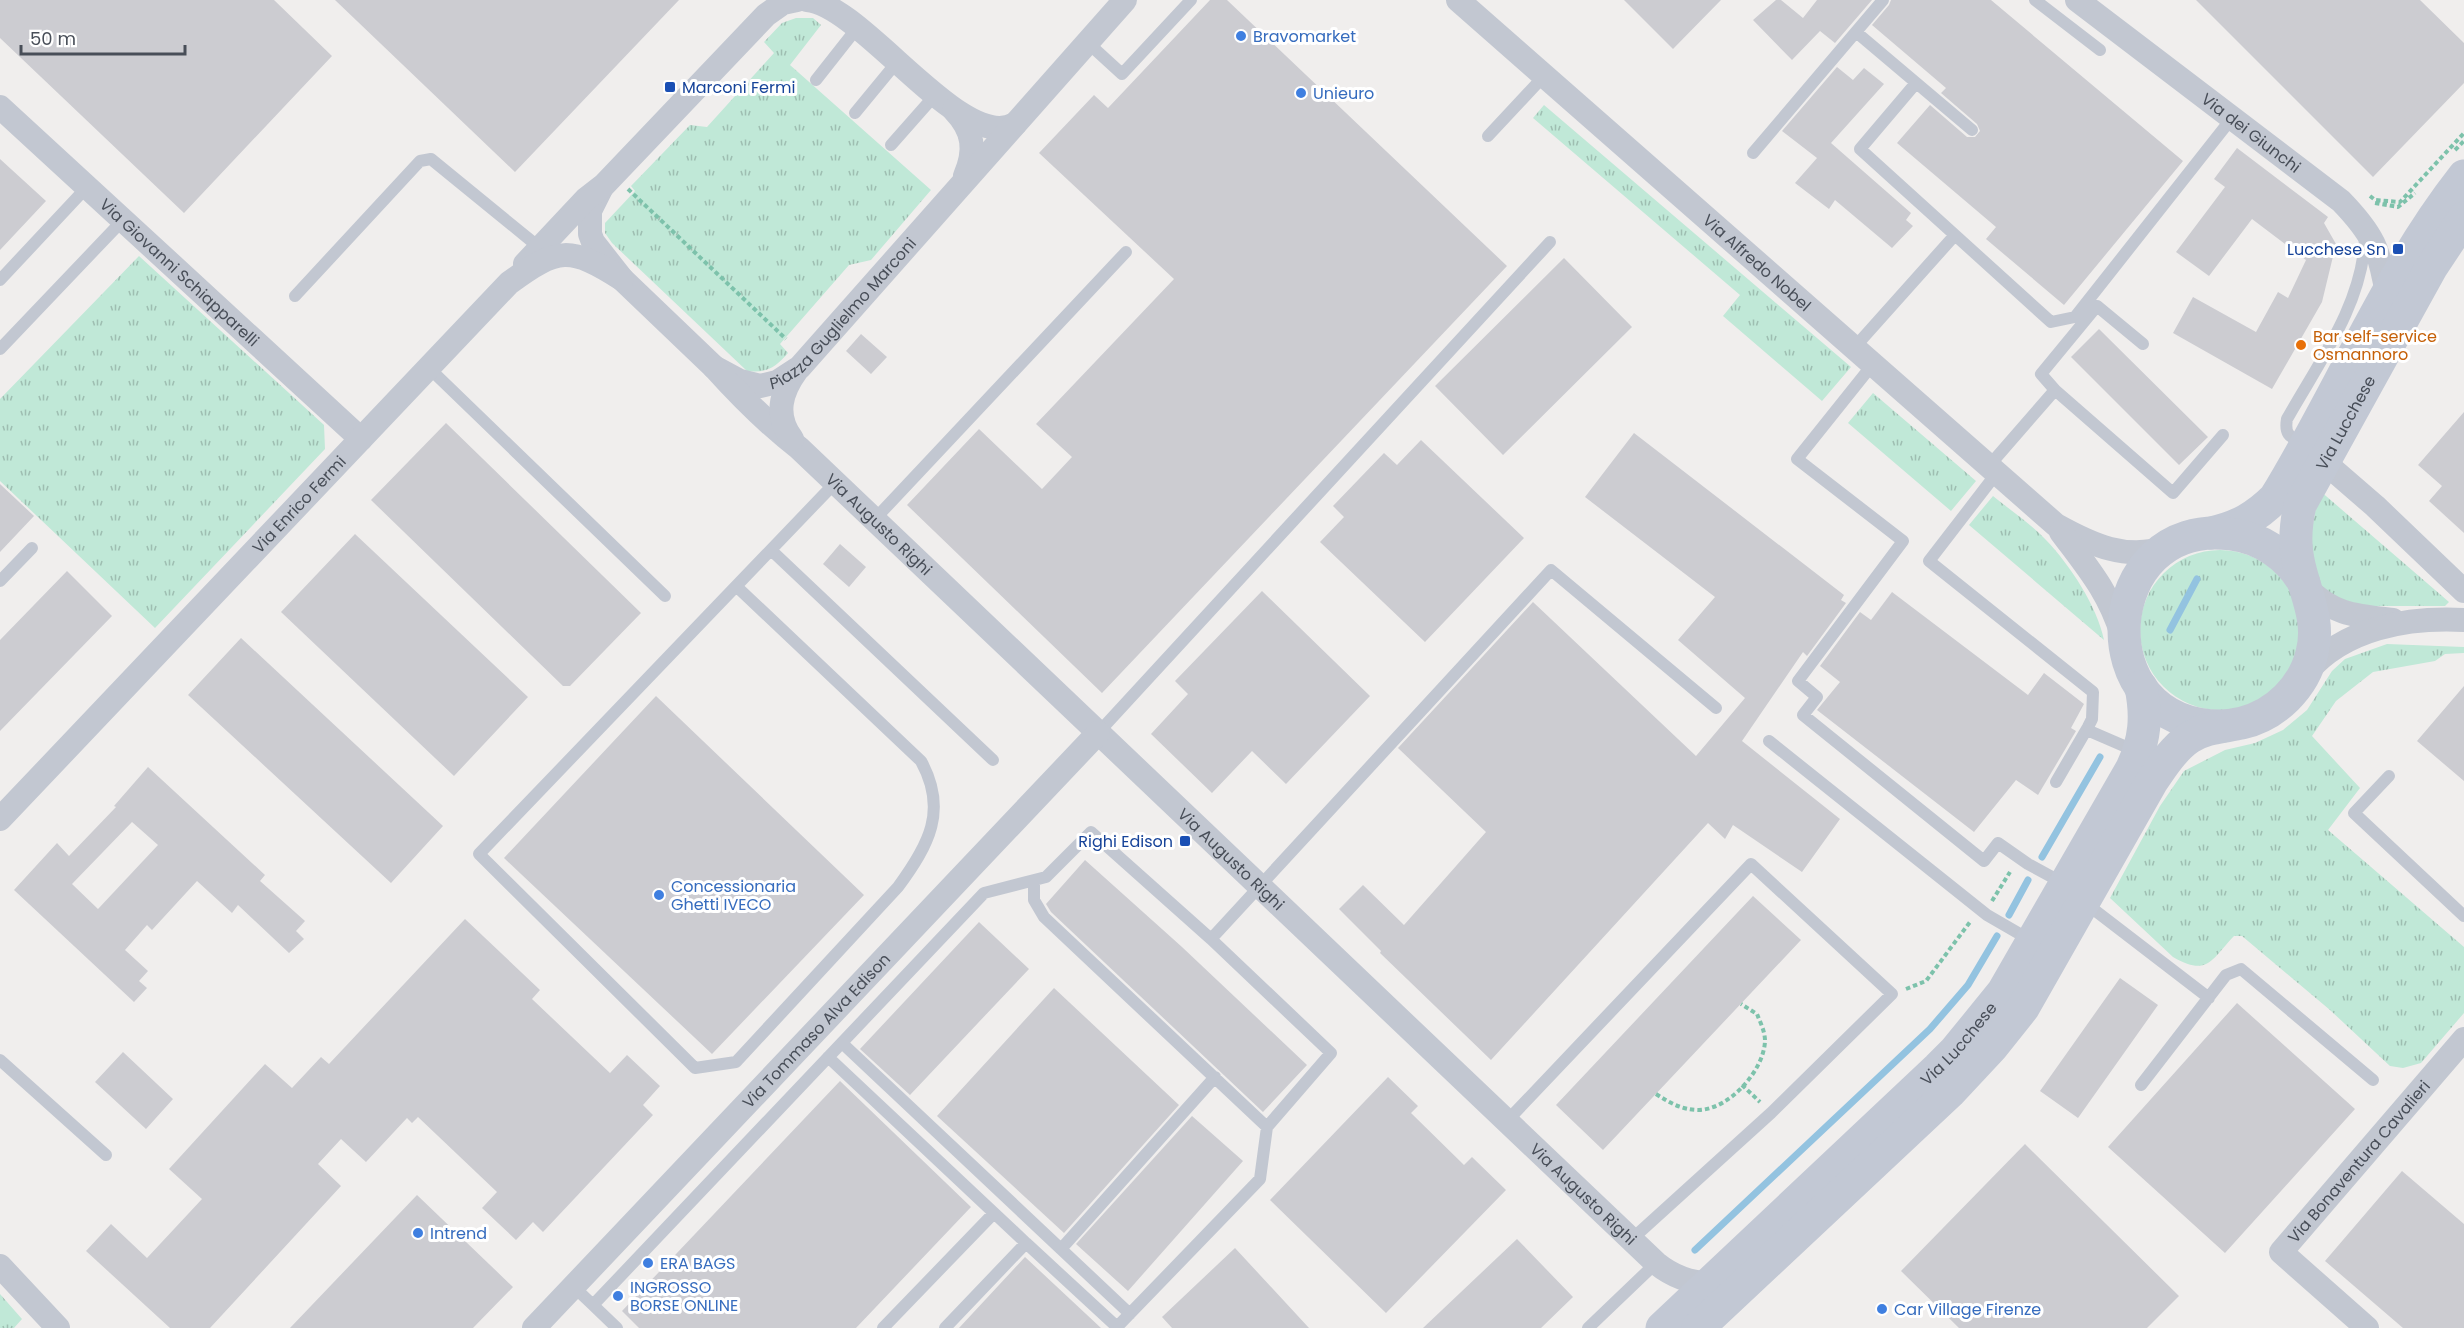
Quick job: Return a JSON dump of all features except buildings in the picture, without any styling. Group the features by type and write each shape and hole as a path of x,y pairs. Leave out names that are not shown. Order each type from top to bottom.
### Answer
{"main road":[{"path":"2420,261 2442,204 2464,176"},
{"path":"2420,261 2464,218"},
{"name":"Via Lucchese","path":"1678,1324 1710,1283 1955,1050 2003,992 2027,939 2167,761 2189,738 2210,729 2247,722 2273,709 2290,695 2304,674 2313,651 2315,629 2313,608 2296,549 2298,515 2306,493 2314,453 2387,295 2420,261"},
{"name":"Via Lucchese","path":"2226,726 2204,725 2180,718 2159,706 2141,687 2129,664 2123,635 2124,612 2132,587 2147,566 2170,546 2190,537 2240,525 2265,507 2314,453 2420,261"},
{"name":"Via Lucchese","path":"2211,533 2240,535 2267,546 2289,563 2306,587"},
{"name":"Via Lucchese","path":"1678,1324 1950,1092 1992,1047 2023,1008 2068,888 2139,752 2145,728 2145,709 2141,687"}],"street":[{"name":"Piazza Guglielmo Marconi","path":"807,0 814,0 834,10 944,101 964,121 973,143 970,163 962,184"},
{"path":"1015,124 1125,0"},
{"name":"Via Alfredo Nobel","path":"1458,0 2056,525 2085,541 2126,552 2148,553 2170,546"},
{"name":"Via dei Giunchi","path":"2077,0 2341,201 2366,229 2377,248 2383,266 2387,295"},
{"name":"Piazza Guglielmo Marconi","path":"509,283 586,199 601,189 766,15 787,1"},
{"name":"Piazza Guglielmo Marconi","path":"944,101 969,118 993,127 1008,128 1015,124"},
{"name":"Via Giovanni Schiapparelli","path":"0,107 361,439"},
{"name":"Piazza Guglielmo Marconi","path":"601,189 590,211 590,234 602,255 622,279 714,367 740,381 760,386 777,382 800,367 1015,124"},
{"name":"Via Enrico Fermi","path":"3,810 509,283 545,259 559,255 572,255 591,260 622,279"},
{"name":"Via Augusto Righi","path":"714,367 780,434 799,448 1660,1266 1690,1281 1710,1283"},
{"name":"Via Augusto Righi","path":"799,448 788,433 780,413 786,387 800,367"},
{"path":"2314,453 2375,506 2464,591"},
{"name":"Via Alfredo Nobel","path":"2056,525 2103,589 2115,612 2123,635"},
{"path":"2306,587 2328,606 2343,613 2416,623"},
{"path":"2304,674 2320,656 2345,640 2379,627 2464,620"},
{"name":"Via Tommaso Alva Edison","path":"534,1328 1098,733"},
{"name":"Via Bonaventura Cavalieri","path":"2367,1328 2281,1252 2464,1039"},
{"path":"0,1266 58,1328"},
{"name":"Via Augusto Righi","path":"1660,1266 1674,1292 1678,1324"}],"lane":[{"path":"1087,42 1122,74 1191,0"},
{"path":"1753,153 1883,0"},
{"path":"2035,0 2100,50"},
{"path":"816,80 857,28"},
{"path":"1856,32 1972,130"},
{"path":"855,113 897,62"},
{"path":"1488,136 1544,76"},
{"path":"1916,83 1860,149 2051,322 2074,317 2232,118"},
{"path":"891,145 944,101"},
{"path":"295,296 420,161 431,159 540,248"},
{"path":"0,280 87,187"},
{"path":"0,349 123,220"},
{"path":"2314,453 2289,435 2285,428 2287,418 2350,304 2362,271 2366,229"},
{"path":"1854,348 1955,235"},
{"path":"1098,733 1550,242"},
{"path":"874,520 1126,252"},
{"path":"2143,344 2097,306 2041,374 2055,390 2173,493 2223,435"},
{"path":"1873,364 1797,459 1903,541 1798,681 1817,697 1803,715 1984,861 1998,843 2068,888 2209,998"},
{"path":"429,368 665,596"},
{"path":"2055,390 1992,470 1929,561 2093,692 2092,719 2056,782"},
{"path":"736,586 921,761 928,773 935,798 934,821 914,866 898,886 736,1062 695,1068 479,854 736,586 771,550 835,483"},
{"path":"0,581 32,548"},
{"path":"771,550 993,760"},
{"path":"1211,939 1551,570 1716,708"},
{"path":"2087,730 2139,752"},
{"path":"1769,741 1980,909 2027,939"},
{"path":"2389,776 2354,813 2464,916"},
{"path":"593,1305 828,1057 984,893 1034,882 1046,877 1091,832 1211,939 1331,1053 1267,1126 1260,1179 1117,1327 828,1057"},
{"path":"1507,1120 1751,864 1892,994 1771,1113 1632,1239"},
{"path":"1034,882 1034,900 1044,917 1267,1126"},
{"path":"2141,1085 2226,975 2241,969 2373,1080"},
{"path":"842,1043 1130,1314"},
{"path":"0,1060 106,1155"},
{"path":"1061,1250 1215,1077"},
{"path":"883,1328 994,1213"},
{"path":"945,1328 1026,1243"},
{"path":"1587,1328 1660,1266"},
{"path":"574,1287 617,1328"}],"path":[{"path":"2464,133 2400,202 2375,200 2362,192 2374,203 2391,208 2404,205 2464,141"},
{"path":"628,189 786,339"},
{"path":"1892,994 1926,981 1980,909 1990,905 2024,861"},
{"path":"1656,1094 1672,1104 1701,1110 1716,1106 1742,1085 1756,1070 1763,1054 1765,1039 1757,1014 1741,1004"},
{"path":"1742,1085 1771,1113"}],"green space":[{"path":"796,18 813,18 821,25 790,65 931,190 871,260 849,265 780,344 788,353 775,366 760,371 747,371 612,243 605,233 605,223 635,191 631,186 690,125 707,127 774,53 764,42 782,23"},
{"path":"1544,105 1851,367 1822,401 1723,316 1740,295 1533,118"},
{"path":"139,256 324,425 325,449 155,628 0,481 0,399"},
{"path":"1873,393 1976,481 1951,511 1848,423"},
{"path":"2319,490 2449,602 2445,606 2364,606 2327,595 2306,562"},
{"path":"1993,496 2040,534 2064,561 2089,600 2104,640 1969,525"},
{"path":"2220,550 2236,551 2251,556 2265,563 2277,573 2287,585 2294,599 2299,614 2299,646 2294,661 2287,675 2277,687 2265,697 2251,704 2236,709 2220,710 2204,709 2189,704 2175,697 2163,687 2153,675 2146,661 2141,646 2140,630 2141,614 2146,599 2153,585 2163,573 2175,563 2189,556 2204,551"},
{"path":"2387,644 2464,647 2464,653 2445,654 2435,661 2373,672 2336,701 2312,736 2360,788 2328,830 2464,947 2464,1013 2421,1063 2403,1068 2390,1066 2330,1010 2242,936 2234,936 2208,963 2194,966 2173,957 2110,898 2160,806 2184,771 2225,750 2255,743 2283,730 2307,710 2332,671 2345,659"},
{"path":"0,1294 22,1319 14,1328 0,1328"}],"waterway":[{"path":"2170,630 2197,579"},
{"path":"2042,857 2100,757"},
{"path":"2009,915 2028,880"},
{"path":"1695,1250 1930,1029 1968,985 1997,936"}],"place":[{"name":"Bravomarket","path":"1241,36"},
{"name":"Marconi Fermi","path":"670,87"},
{"name":"Unieuro","path":"1301,93"},
{"name":"Lucchese Sn","path":"2398,249"},
{"name":"Bar self-service Osmannoro","path":"2301,345"},
{"name":"Righi Edison","path":"1185,841"},
{"name":"Concessionaria Ghetti IVECO","path":"659,895"},
{"name":"Intrend","path":"418,1233"},
{"name":"ERA BAGS","path":"648,1263"},
{"name":"INGROSSO BORSE ONLINE","path":"618,1296"},
{"name":"Car Village Firenze","path":"1882,1309"}]}
